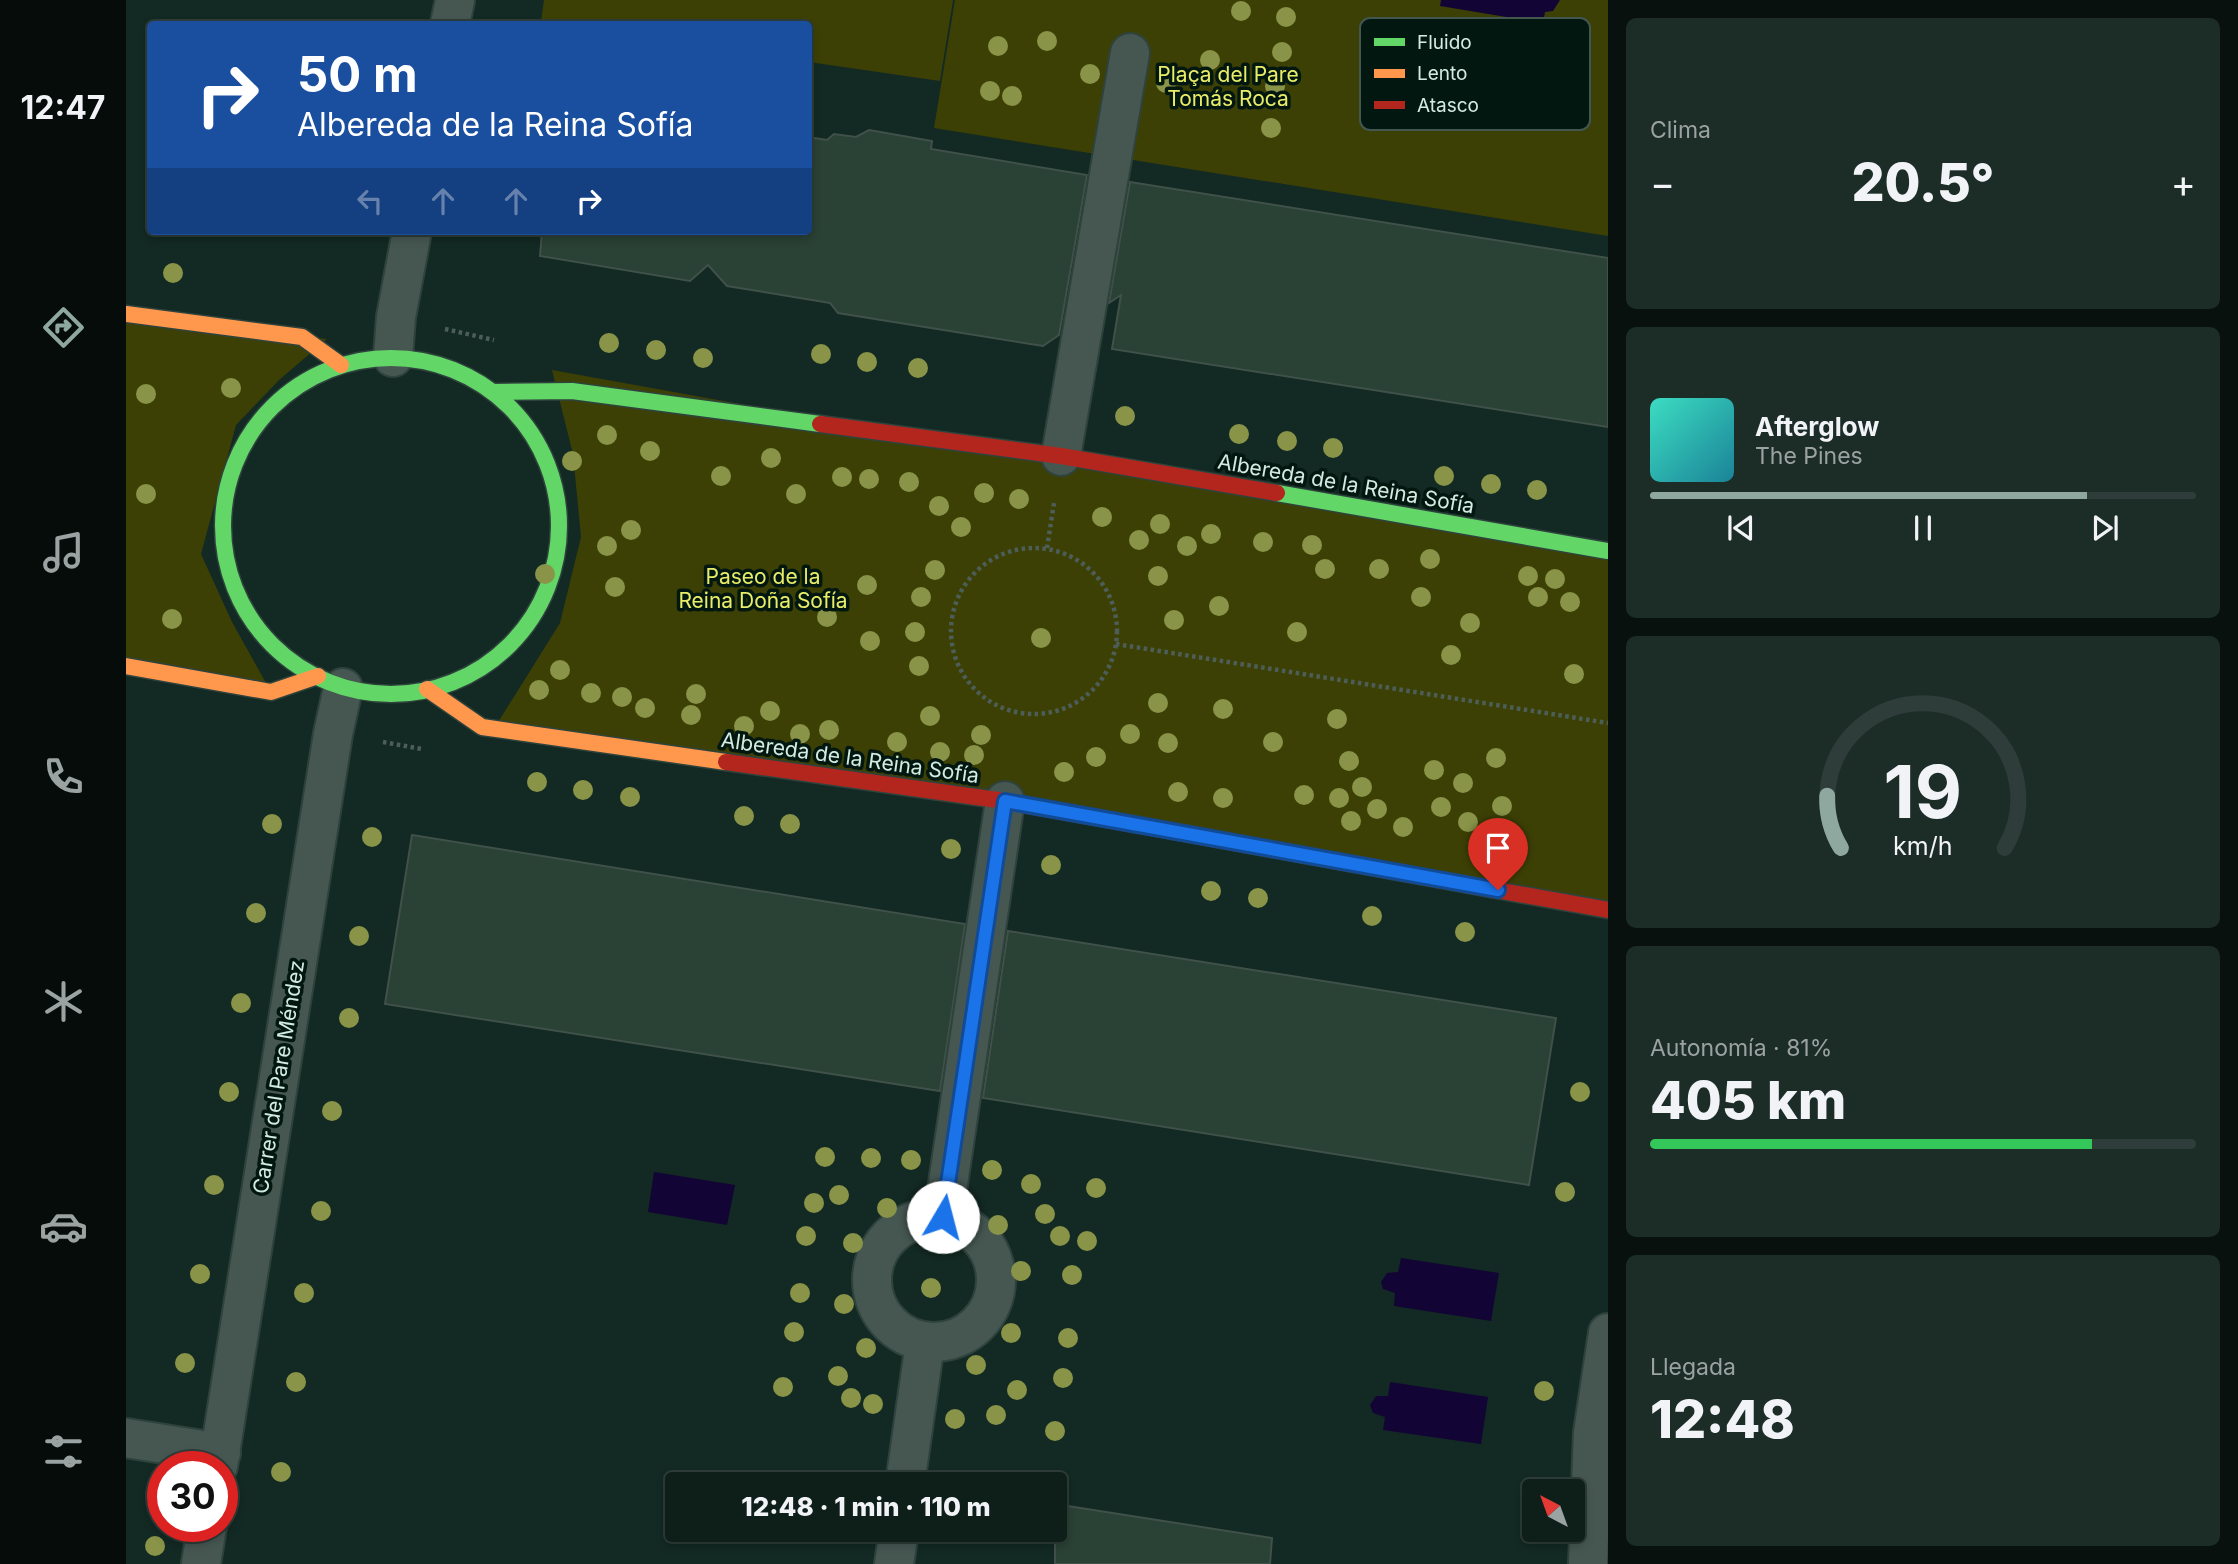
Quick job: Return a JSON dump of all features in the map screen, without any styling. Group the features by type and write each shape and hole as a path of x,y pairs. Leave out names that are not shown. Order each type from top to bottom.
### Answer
{"street":[{"path":"451,21 455,0"},
{"path":"1061,456 1130,53"},
{"path":"393,357 396,317 411,235"},
{"path":"126,314 302,337 341,365"},
{"path":"393,357 451,368 493,392 501,397 539,442 558,497 558,555 538,611 500,656 449,685 391,695 330,682 283,657 249,619 228,571 222,519 233,469 257,423 295,388 341,365 393,357"},
{"name":"Albereda de la Reina Sofía","path":"493,392 572,391 1061,456 1608,551"},
{"path":"126,666 271,692 330,682"},
{"name":"Carrer del Pare Méndez","path":"220,1451 330,748 330,682"},
{"name":"Albereda de la Reina Sofía","path":"427,689 482,727 1005,801 1608,910"},
{"path":"943,1217 1005,801"},
{"path":"943,1217 974,1230 993,1256 997,1289 984,1319 958,1339 925,1343 894,1330 875,1304 871,1271 884,1241 911,1220 943,1217"},
{"path":"1588,1564 1593,1433 1608,1332"},
{"path":"907,1472 925,1343"},
{"path":"126,1438 181,1451"},
{"path":"201,1564 204,1542"},
{"path":"894,1564 897,1542"}],"path":[{"path":"1047,548 1081,561 1107,588 1119,624 1116,644 1113,661 1093,692 1060,712 1023,715 988,702 962,675 950,639 955,601 976,570 1009,551 1047,548"},
{"path":"1116,644 1608,723"}],"green space":[{"path":"544,0 953,0 940,81 812,62 812,21 541,21"},
{"name":"Plaça del Pare Tomás Roca","path":"955,0 1608,0 1608,236 934,128"},
{"path":"126,314 327,339 279,380 236,425 201,554 232,622 271,692 126,666"},
{"name":"Paseo de la Reina Doña Sofía","path":"552,370 1608,560 1608,907 495,727 560,623 581,537 573,454"}],"shaded area":[{"path":"1441,0 1560,0 1553,11 1545,12 1544,18 1513,18 1440,6"},
{"path":"654,1172 735,1185 727,1225 648,1212"},
{"path":"1401,1258 1499,1273 1491,1321 1394,1306 1395,1293 1383,1289 1381,1282 1387,1273 1398,1272"},
{"path":"1390,1382 1488,1397 1481,1444 1383,1430 1385,1417 1373,1413 1370,1405 1376,1396 1388,1396"}],"building":[{"path":"869,130 932,141 931,149 1087,175 1059,335 1043,346 838,313 830,303 727,286 708,265 690,281 540,256 542,235 812,235 812,138 827,140 834,134 856,137"},
{"path":"1130,182 1608,258 1608,427 1112,349 1121,295 1109,303"},
{"path":"412,835 965,924 940,1091 385,1004"},
{"path":"1008,931 1556,1018 1529,1185 983,1098"},
{"path":"1067,1506 1272,1538 1270,1564 1055,1564 1055,1542 1067,1542"}],"traffic: fast":[{"path":"391,358 424,361 455,371 484,386 510,407 531,433 546,462 556,493 559,526 556,559 546,590 531,619 510,645 484,666 455,681 424,691 391,694 358,691 327,681 298,666 272,645 251,619 236,590 226,559 223,526 226,493 236,462 251,433 272,407 298,386 327,371 358,361 391,358"},
{"path":"493,392 572,391 820,424"},
{"path":"1277,493 1608,551"}],"traffic: slow":[{"path":"126,314 302,337 341,365"},
{"path":"126,666 271,692 318,676"},
{"path":"427,689 482,727 726,762"},
{"path":"1173,831 1491,889"}],"traffic: jam":[{"path":"820,424 1061,456 1277,493"},
{"path":"726,762 1005,801 1173,831"},
{"path":"1491,889 1608,910"}],"route":[{"path":"943,1217 1005,801 1498,890"}]}
